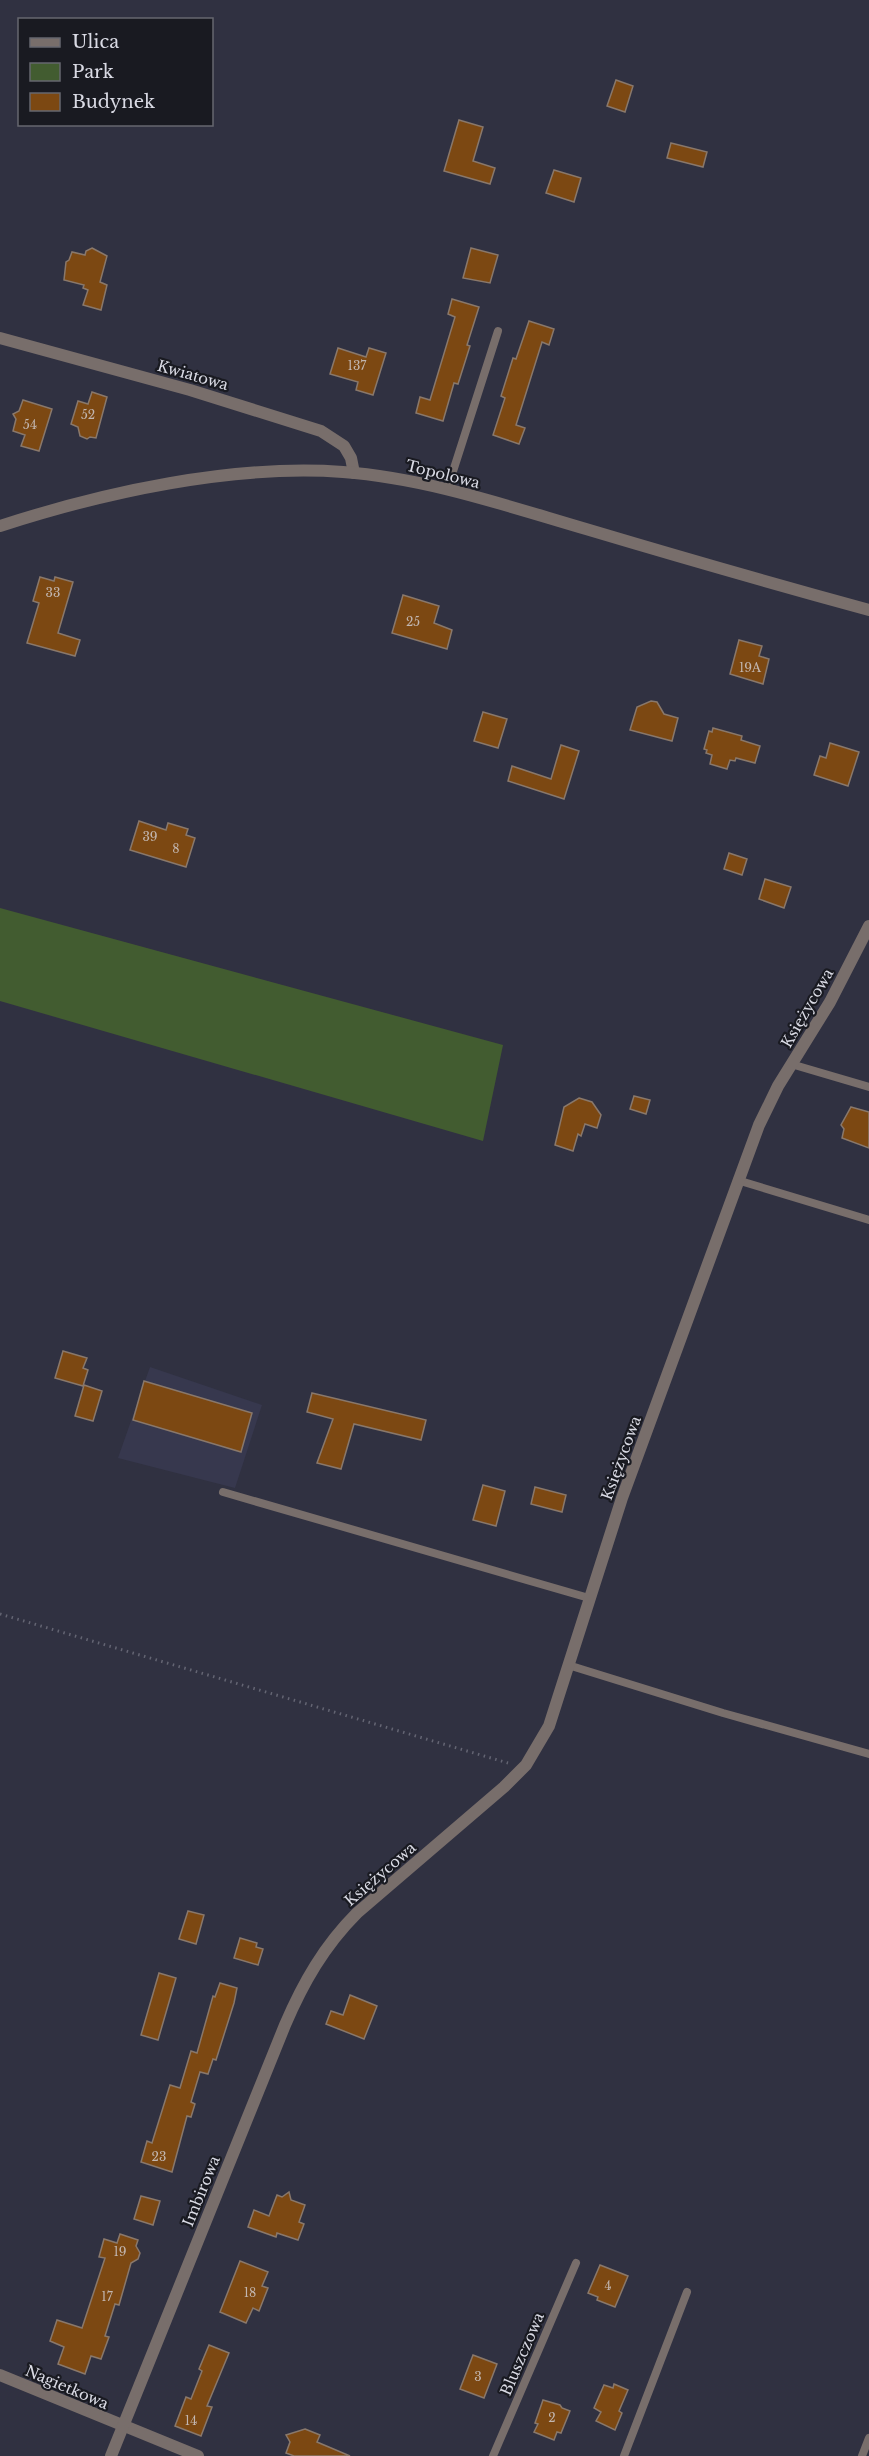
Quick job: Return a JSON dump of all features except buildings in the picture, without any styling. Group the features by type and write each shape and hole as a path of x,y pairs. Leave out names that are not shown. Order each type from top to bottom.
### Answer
{"street":[{"name":"Kwiatowa","path":"0,338 93,362 312,428 334,438 344,446 351,458 354,473"},
{"name":"Topolowa","path":"0,526 82,501 176,483 287,471 354,473 392,477 447,490 869,610"},
{"name":"Księżycowa","path":"330,1944 357,1913 520,1771 535,1752 549,1726 622,1498 737,1180 769,1102 830,1002 869,926"},
{"name":"Imbirowa","path":"111,2456 295,2001 312,1968 330,1944"},
{"name":"Nagietkowa","path":"0,2375 198,2456"}],"lane":[{"path":"447,490 498,331"},
{"path":"791,1064 869,1087"},
{"path":"737,1180 869,1220"},
{"path":"223,1492 589,1598"},
{"path":"568,1665 723,1713 869,1754"},
{"name":"Bluszczowa","path":"493,2456 576,2263"},
{"path":"624,2456 687,2292"},
{"path":"862,2456 869,2438"}],"path":[{"path":"0,1614 472,1751 508,1763 520,1771"}],"shaded area":[{"path":"150,1367 262,1405 235,1488 118,1458"}],"green space":[{"path":"0,908 503,1045 483,1141 0,1001"}]}
